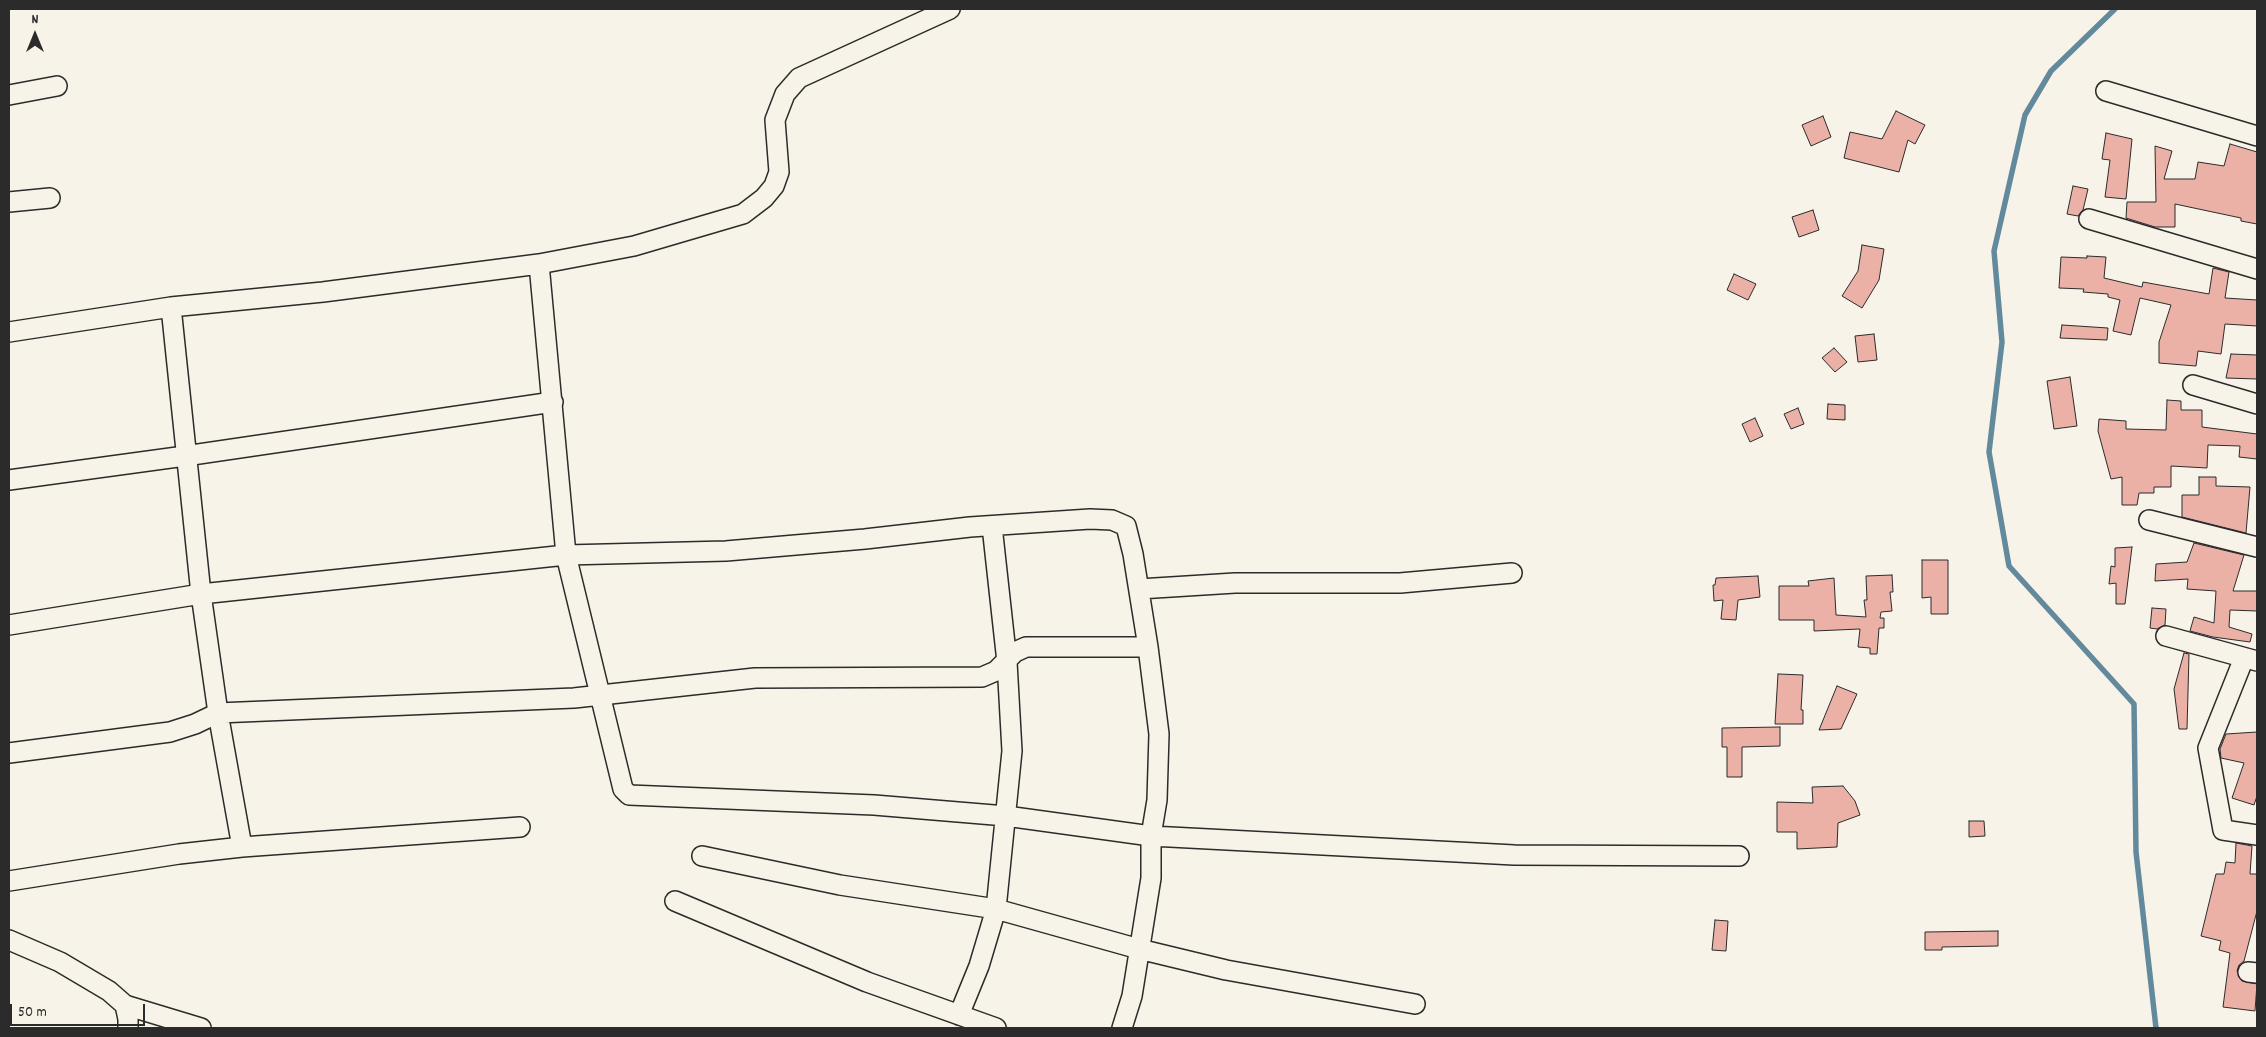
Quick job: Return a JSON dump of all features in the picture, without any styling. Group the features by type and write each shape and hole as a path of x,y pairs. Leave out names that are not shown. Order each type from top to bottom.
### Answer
{"street":[{"path":"9,332 171,307 323,292 539,264 634,246 744,214 764,198 774,186 779,172 775,120 785,94 799,78 950,9"},
{"path":"9,95 57,86"},
{"path":"2106,90 2257,136"},
{"path":"9,202 50,198"},
{"path":"2090,219 2257,269"},
{"path":"539,264 554,402 566,555 623,789 629,795 874,805 1006,816 1151,836 1514,855 1739,856"},
{"path":"171,307 201,594 218,713 242,847"},
{"path":"2193,385 2257,404"},
{"path":"9,480 554,402"},
{"path":"9,624 201,594 566,555 726,551 992,526 1090,519 1112,520 1126,526 1148,647 1159,734 1156,800 1151,836 1150,878 1132,996 1122,1028"},
{"path":"2149,520 2257,547"},
{"path":"959,1015 978,966 996,909 1012,750 1007,662 992,526"},
{"path":"1138,589 1236,583 1400,583 1512,573"},
{"path":"2166,636 2251,659 2208,748 2223,830 2257,835"},
{"path":"9,752 170,732 195,724 218,713 564,698 755,678 982,677 996,671 1016,652 1026,647 1148,647"},
{"path":"9,881 179,854 242,847 520,827"},
{"path":"702,856 840,884 996,909 1139,949 1226,970 1415,1004"},
{"path":"675,901 868,982 996,1028"},
{"path":"9,940 60,962 110,991 125,1005 201,1028"},
{"path":"125,1005 128,1028"}],"building":[{"path":"1896,111 1925,125 1915,144 1908,140 1899,172 1844,158 1850,132 1882,139"},
{"path":"1823,116 1831,137 1811,146 1802,125"},
{"path":"2106,133 2132,139 2126,199 2105,197 2110,160 2102,159"},
{"path":"2230,144 2257,152 2257,224 2241,221 2241,218 2175,204 2175,227 2155,227 2126,218 2127,202 2156,202 2155,146 2172,151 2164,179 2195,179 2198,162 2224,166"},
{"path":"2073,186 2088,189 2083,210 2078,216 2067,214"},
{"path":"1813,210 1819,230 1799,237 1792,217"},
{"path":"1862,245 1884,249 1879,280 1862,308 1842,296 1858,271"},
{"path":"2087,256 2106,257 2104,278 2142,287 2143,282 2209,294 2213,268 2229,272 2225,298 2257,300 2257,326 2225,324 2221,354 2198,351 2196,366 2159,363 2159,342 2171,305 2140,298 2131,335 2113,331 2120,300 2108,297 2108,294 2083,292 2084,289 2059,288 2061,257 2087,258"},
{"path":"1734,274 1756,284 1748,300 1727,290"},
{"path":"2062,325 2108,328 2107,340 2060,338"},
{"path":"1874,334 1877,360 1858,362 1855,336"},
{"path":"1834,348 1847,362 1835,372 1822,358"},
{"path":"2231,354 2257,355 2257,379 2226,378"},
{"path":"2070,377 2077,426 2054,429 2047,381"},
{"path":"2167,400 2181,401 2181,410 2202,410 2202,427 2257,434 2257,459 2239,457 2240,446 2208,445 2207,468 2171,466 2171,487 2154,487 2154,493 2139,493 2137,505 2122,505 2122,477 2111,479 2098,431 2099,419 2126,421 2126,429 2166,430"},
{"path":"1828,404 1845,405 1845,420 1827,419"},
{"path":"1798,408 1804,424 1791,429 1784,414"},
{"path":"1755,418 1763,436 1750,442 1742,424"},
{"path":"2199,477 2216,477 2216,486 2250,487 2246,533 2182,517 2182,495 2199,495"},
{"path":"2194,543 2244,555 2233,591 2257,591 2257,611 2230,610 2229,627 2252,634 2250,642 2213,637 2190,631 2194,617 2214,623 2216,591 2187,589 2188,579 2155,581 2156,564 2187,562"},
{"path":"2132,547 2125,604 2116,604 2116,583 2109,584 2111,566 2115,567 2115,548"},
{"path":"1922,560 1948,560 1948,614 1931,614 1931,597 1922,598"},
{"path":"1892,575 1893,592 1890,592 1892,611 1881,612 1880,618 1884,618 1884,628 1879,628 1877,654 1870,654 1870,648 1858,647 1860,629 1814,631 1814,620 1779,620 1779,586 1809,586 1808,581 1834,578 1836,615 1866,617 1864,600 1867,600 1866,576"},
{"path":"1758,576 1760,597 1738,600 1736,620 1721,619 1723,600 1714,601 1713,585 1715,585 1716,578"},
{"path":"2152,608 2166,609 2165,625 2157,629 2150,628"},
{"path":"2184,653 2189,654 2187,729 2179,729 2174,689"},
{"path":"1778,674 1803,675 1801,710 1803,710 1803,724 1775,724"},
{"path":"1837,686 1857,694 1841,729 1819,730"},
{"path":"1780,727 1780,746 1742,747 1742,777 1727,777 1727,747 1722,747 1722,728"},
{"path":"2257,732 2257,796 2254,805 2232,798 2244,763 2221,758 2220,749 2226,734"},
{"path":"1843,786 1855,801 1860,815 1838,823 1837,847 1797,849 1797,832 1777,832 1777,802 1813,803 1812,787"},
{"path":"1969,821 1984,821 1985,836 1969,837"},
{"path":"2236,843 2252,846 2250,874 2257,874 2257,911 2244,961 2239,965 2237,971 2242,981 2257,984 2255,1011 2223,1007 2230,953 2219,950 2221,941 2201,936 2216,874 2224,874 2226,862 2235,863"},
{"path":"1715,920 1728,921 1726,951 1712,950"},
{"path":"1998,931 1998,946 1942,947 1942,950 1925,950 1925,932"}],"waterway":[{"path":"2115,9 2051,71 2025,115 1994,251 2002,342 1989,452 2009,566 2134,704 2136,852 2156,1028"}]}
